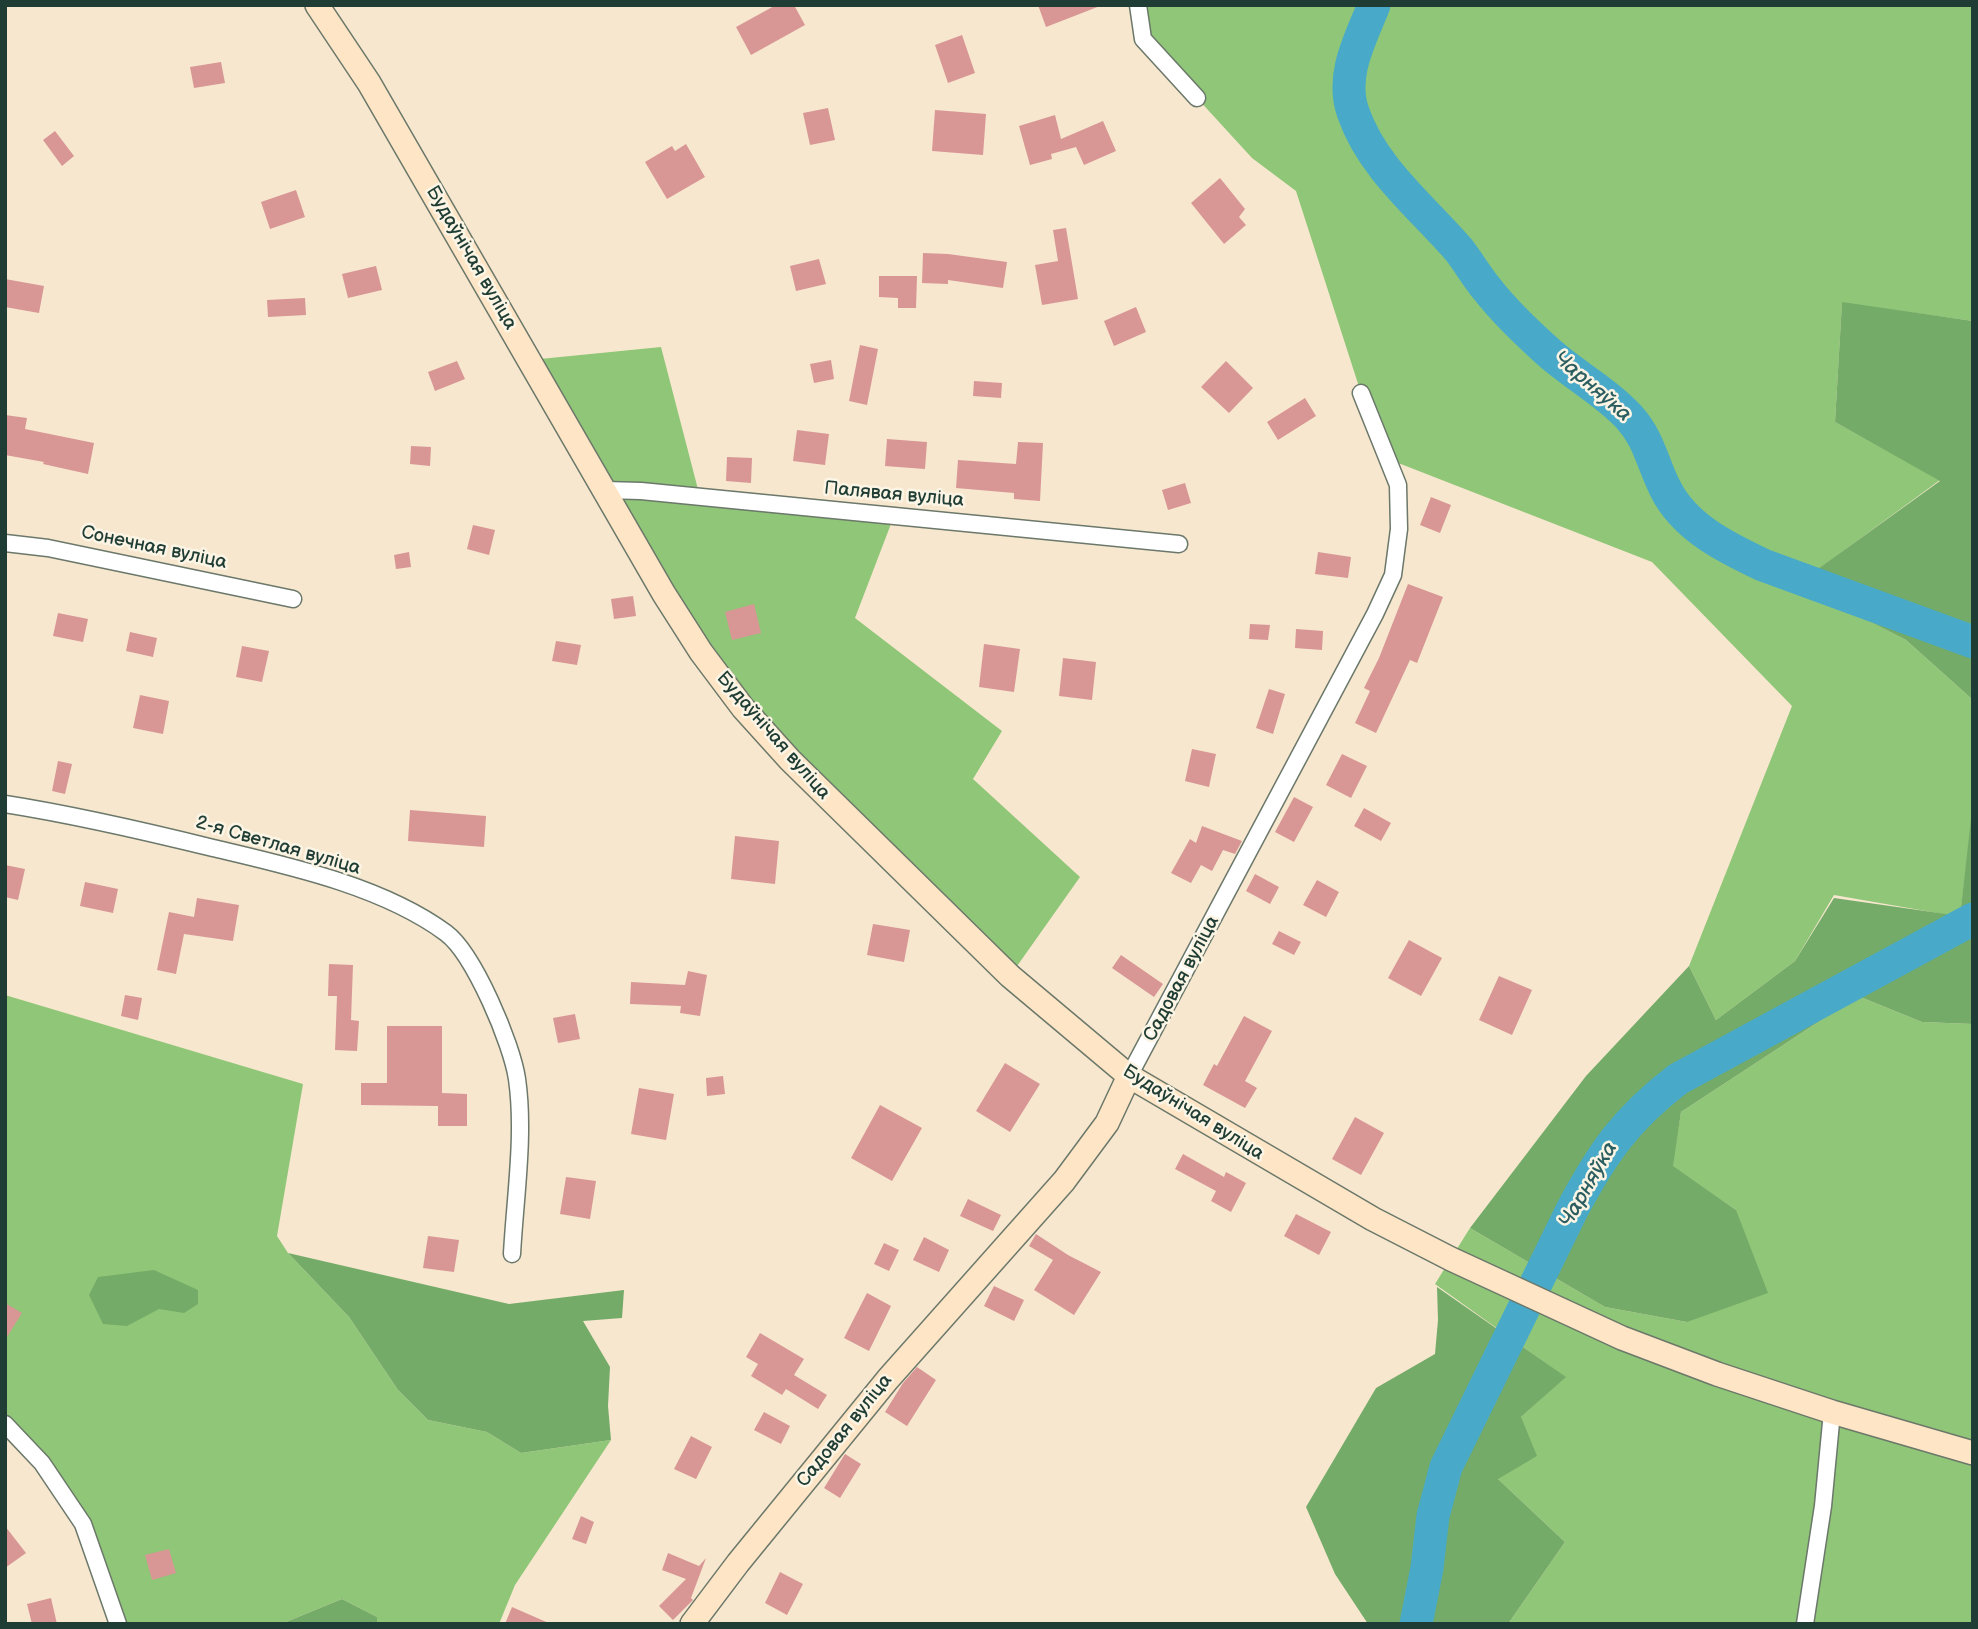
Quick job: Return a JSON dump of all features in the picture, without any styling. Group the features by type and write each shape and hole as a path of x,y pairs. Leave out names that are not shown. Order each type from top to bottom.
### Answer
{"main road":[{"name":"Будаўнічая вуліца","path":"317,5 369,83 664,594 701,652 743,708 844,814 1010,976 1129,1076 1373,1219 1451,1259 1622,1338 1717,1374 1832,1412 1973,1453"},
{"name":"Садовая вуліца","path":"692,1624 738,1563 888,1379 1064,1181 1107,1123 1129,1076"}],"street":[{"path":"1138,5 1143,39 1197,98"},
{"name":"Садовая вуліца","path":"1129,1076 1363,638 1393,575 1399,529 1398,485 1361,393"},
{"name":"Палявая вуліца","path":"604,490 641,491 1179,544"},
{"name":"Сонечная вуліца","path":"5,543 48,548 293,599"},
{"name":"2-я Светлая вуліца","path":"5,804 86,817 338,881 410,911 448,934 481,979 504,1035 517,1078 519,1126 512,1254"},
{"path":"1805,1624 1823,1506 1832,1412"},
{"path":"5,1424 43,1463 83,1524 118,1624"}],"green space":[{"path":"1138,5 1973,5 1973,321 1842,303 1835,422 1940,480 1798,584 1906,640 1973,700 1973,810 1960,917 1834,895 1795,961 1716,1020 1689,966 1792,706 1652,562 1388,459 1361,393 1296,191 1252,158 1143,39"},
{"path":"1842,302 1973,321 1973,700 1906,640 1797,584 1940,481 1835,422"},
{"path":"661,347 700,497 894,516 855,618 1002,731 973,779 1080,877 1010,976 743,708 530,360"},
{"path":"1972,810 1973,1024 1922,1022 1858,996 1681,1112 1673,1166 1736,1210 1768,1293 1687,1322 1605,1307 1470,1228 1586,1076 1689,966 1716,1020 1795,961 1834,898 1960,916"},
{"path":"5,995 303,1084 277,1236 288,1253 349,1317 398,1390 428,1420 487,1432 521,1453 611,1440 515,1585 499,1624 377,1624 377,1617 342,1599 281,1624 118,1624 83,1524 5,1424"},
{"path":"1858,996 1922,1022 1973,1024 1973,1624 1508,1624 1565,1542 1498,1479 1521,1417 1565,1377 1435,1284 1470,1228 1605,1307 1687,1322 1736,1210 1672,1166 1681,1112"},
{"path":"288,1253 509,1304 624,1290 622,1318 583,1321 610,1367 608,1406 611,1440 521,1453 487,1432 428,1420 398,1390 349,1317"},
{"path":"154,1270 198,1290 198,1304 184,1313 159,1309 127,1326 103,1324 89,1295 98,1277"},
{"path":"1437,1287 1566,1377 1521,1417 1537,1456 1498,1479 1565,1542 1508,1624 1368,1624 1335,1574 1306,1507 1376,1388 1435,1354"},
{"path":"342,1599 377,1617 377,1624 281,1624"}],"building":[{"path":"776,5 794,5 805,25 751,55 736,27"},
{"path":"1038,5 1100,5 1100,6 1046,27"},
{"path":"962,35 975,73 948,83 935,45"},
{"path":"221,62 225,83 194,88 190,67"},
{"path":"828,108 835,140 810,145 803,113"},
{"path":"935,110 986,114 983,155 932,151"},
{"path":"1055,115 1061,139 1103,121 1116,151 1084,165 1076,147 1051,154 1052,159 1030,165 1019,126"},
{"path":"55,131 74,156 62,166 43,140"},
{"path":"686,144 705,177 667,199 645,162 672,146 675,151"},
{"path":"1220,178 1245,209 1239,217 1246,225 1224,244 1191,203"},
{"path":"296,190 305,217 270,229 261,202"},
{"path":"1066,228 1078,299 1042,305 1035,265 1058,261 1053,230"},
{"path":"923,253 1007,262 1003,288 948,280 948,284 922,283"},
{"path":"819,259 826,284 796,291 790,266"},
{"path":"376,266 382,290 348,298 342,274"},
{"path":"879,276 917,276 916,308 898,308 898,298 879,297"},
{"path":"5,279 44,286 39,313 5,307"},
{"path":"305,298 306,315 268,317 267,300"},
{"path":"1136,307 1146,332 1114,346 1104,321"},
{"path":"860,345 878,349 867,405 849,401"},
{"path":"831,360 834,379 814,383 810,364"},
{"path":"457,361 465,379 435,391 428,372"},
{"path":"1226,361 1253,388 1229,413 1201,387"},
{"path":"974,381 1002,383 1001,398 973,396"},
{"path":"1305,398 1316,416 1278,440 1267,422"},
{"path":"5,415 27,418 25,429 94,443 88,474 5,455"},
{"path":"797,430 829,434 825,465 793,461"},
{"path":"887,439 927,442 925,469 885,466"},
{"path":"1018,442 1043,443 1040,501 1014,499 1014,493 956,488 958,460 1016,464"},
{"path":"411,446 431,447 430,466 410,464"},
{"path":"727,457 752,458 751,483 726,481"},
{"path":"1185,483 1191,503 1168,510 1162,490"},
{"path":"1431,497 1451,505 1440,533 1420,525"},
{"path":"473,525 495,530 489,555 467,549"},
{"path":"409,552 411,567 396,569 394,555"},
{"path":"1318,552 1351,557 1348,578 1315,574"},
{"path":"1408,584 1443,597 1417,663 1410,660 1376,733 1355,723 1370,691 1364,688 1379,658"},
{"path":"633,596 636,616 614,619 611,599"},
{"path":"754,604 761,633 732,640 725,612"},
{"path":"58,613 88,619 83,642 53,636"},
{"path":"1250,624 1270,625 1268,640 1249,639"},
{"path":"1296,629 1323,631 1322,650 1295,648"},
{"path":"130,632 157,638 153,657 126,651"},
{"path":"556,641 581,645 577,665 552,661"},
{"path":"984,644 1020,649 1014,692 979,687"},
{"path":"242,646 269,651 262,682 236,677"},
{"path":"1063,658 1096,662 1092,700 1059,696"},
{"path":"1269,689 1285,694 1273,734 1256,728"},
{"path":"140,695 169,701 163,734 133,728"},
{"path":"1192,749 1216,754 1209,787 1185,781"},
{"path":"1342,754 1367,766 1351,798 1326,785"},
{"path":"58,761 72,764 65,794 52,791"},
{"path":"1294,797 1313,807 1294,842 1275,832"},
{"path":"1364,808 1391,823 1381,841 1354,826"},
{"path":"410,810 486,816 484,847 408,841"},
{"path":"1202,826 1242,841 1235,854 1223,850 1212,871 1201,865 1191,883 1171,873 1190,839 1196,843"},
{"path":"735,836 779,841 775,884 731,879"},
{"path":"5,865 25,869 18,900 5,897"},
{"path":"1255,874 1279,887 1270,904 1246,891"},
{"path":"1317,880 1339,892 1326,917 1303,905"},
{"path":"85,882 118,889 113,913 80,906"},
{"path":"197,898 239,905 233,941 184,934 176,974 157,970 169,912 194,917"},
{"path":"873,924 910,930 904,962 867,955"},
{"path":"1279,931 1301,942 1294,955 1272,944"},
{"path":"1409,940 1442,958 1421,996 1388,978"},
{"path":"1121,955 1163,984 1154,997 1112,968"},
{"path":"329,964 353,965 351,1020 359,1021 357,1051 335,1050 337,996 328,996"},
{"path":"688,971 707,975 700,1016 680,1013 681,1006 630,1004 631,982 685,985"},
{"path":"1499,976 1532,990 1512,1035 1479,1020"},
{"path":"125,995 142,998 138,1020 121,1016"},
{"path":"575,1014 580,1039 558,1043 553,1018"},
{"path":"1244,1016 1272,1031 1245,1081 1257,1088 1245,1108 1203,1085 1214,1064 1217,1066"},
{"path":"387,1026 442,1026 442,1093 467,1094 467,1126 438,1126 438,1106 361,1105 361,1083 387,1083"},
{"path":"1005,1063 1040,1084 1010,1132 976,1111"},
{"path":"723,1076 725,1094 707,1096 706,1078"},
{"path":"639,1088 674,1094 666,1140 631,1134"},
{"path":"880,1105 922,1128 892,1181 851,1158"},
{"path":"1355,1117 1384,1133 1361,1175 1332,1159"},
{"path":"1183,1154 1224,1177 1226,1172 1246,1183 1231,1212 1211,1201 1216,1191 1175,1169"},
{"path":"566,1177 596,1181 590,1219 560,1214"},
{"path":"968,1199 1001,1215 993,1231 960,1216"},
{"path":"1296,1214 1331,1232 1319,1255 1284,1236"},
{"path":"1036,1234 1101,1272 1074,1315 1034,1290 1053,1260 1029,1246"},
{"path":"428,1236 459,1240 454,1272 423,1268"},
{"path":"924,1237 949,1250 939,1272 913,1260"},
{"path":"884,1243 899,1250 889,1271 874,1264"},
{"path":"994,1286 1024,1300 1014,1321 984,1306"},
{"path":"867,1293 891,1306 869,1351 844,1338"},
{"path":"5,1303 22,1313 5,1340"},
{"path":"760,1333 804,1359 794,1375 827,1395 818,1409 786,1389 782,1395 751,1376 758,1364 746,1357"},
{"path":"917,1367 936,1380 907,1426 885,1412 903,1383"},
{"path":"764,1412 790,1426 781,1444 754,1430"},
{"path":"691,1436 712,1447 696,1479 674,1469"},
{"path":"845,1454 861,1464 840,1498 824,1488"},
{"path":"581,1516 594,1522 586,1544 572,1539"},
{"path":"5,1526 26,1553 5,1568"},
{"path":"169,1549 176,1573 152,1580 145,1555"},
{"path":"668,1553 699,1566 706,1558 691,1598 693,1600 673,1620 659,1606 686,1579 662,1570"},
{"path":"780,1572 803,1584 787,1615 765,1603"},
{"path":"51,1598 57,1624 32,1624 27,1604"},
{"path":"512,1607 551,1624 505,1624"}],"waterway":[{"name":"Чарняўка","path":"1374,5 1358,44 1349,84 1353,112 1372,151 1399,186 1459,250 1483,284 1515,321 1556,359 1610,399 1636,425 1665,488 1683,514 1720,543 1763,565 1973,642"},
{"name":"Чарняўка","path":"1416,1624 1427,1568 1433,1516 1446,1467 1572,1210 1617,1138 1644,1108 1678,1079 1973,919"}]}
